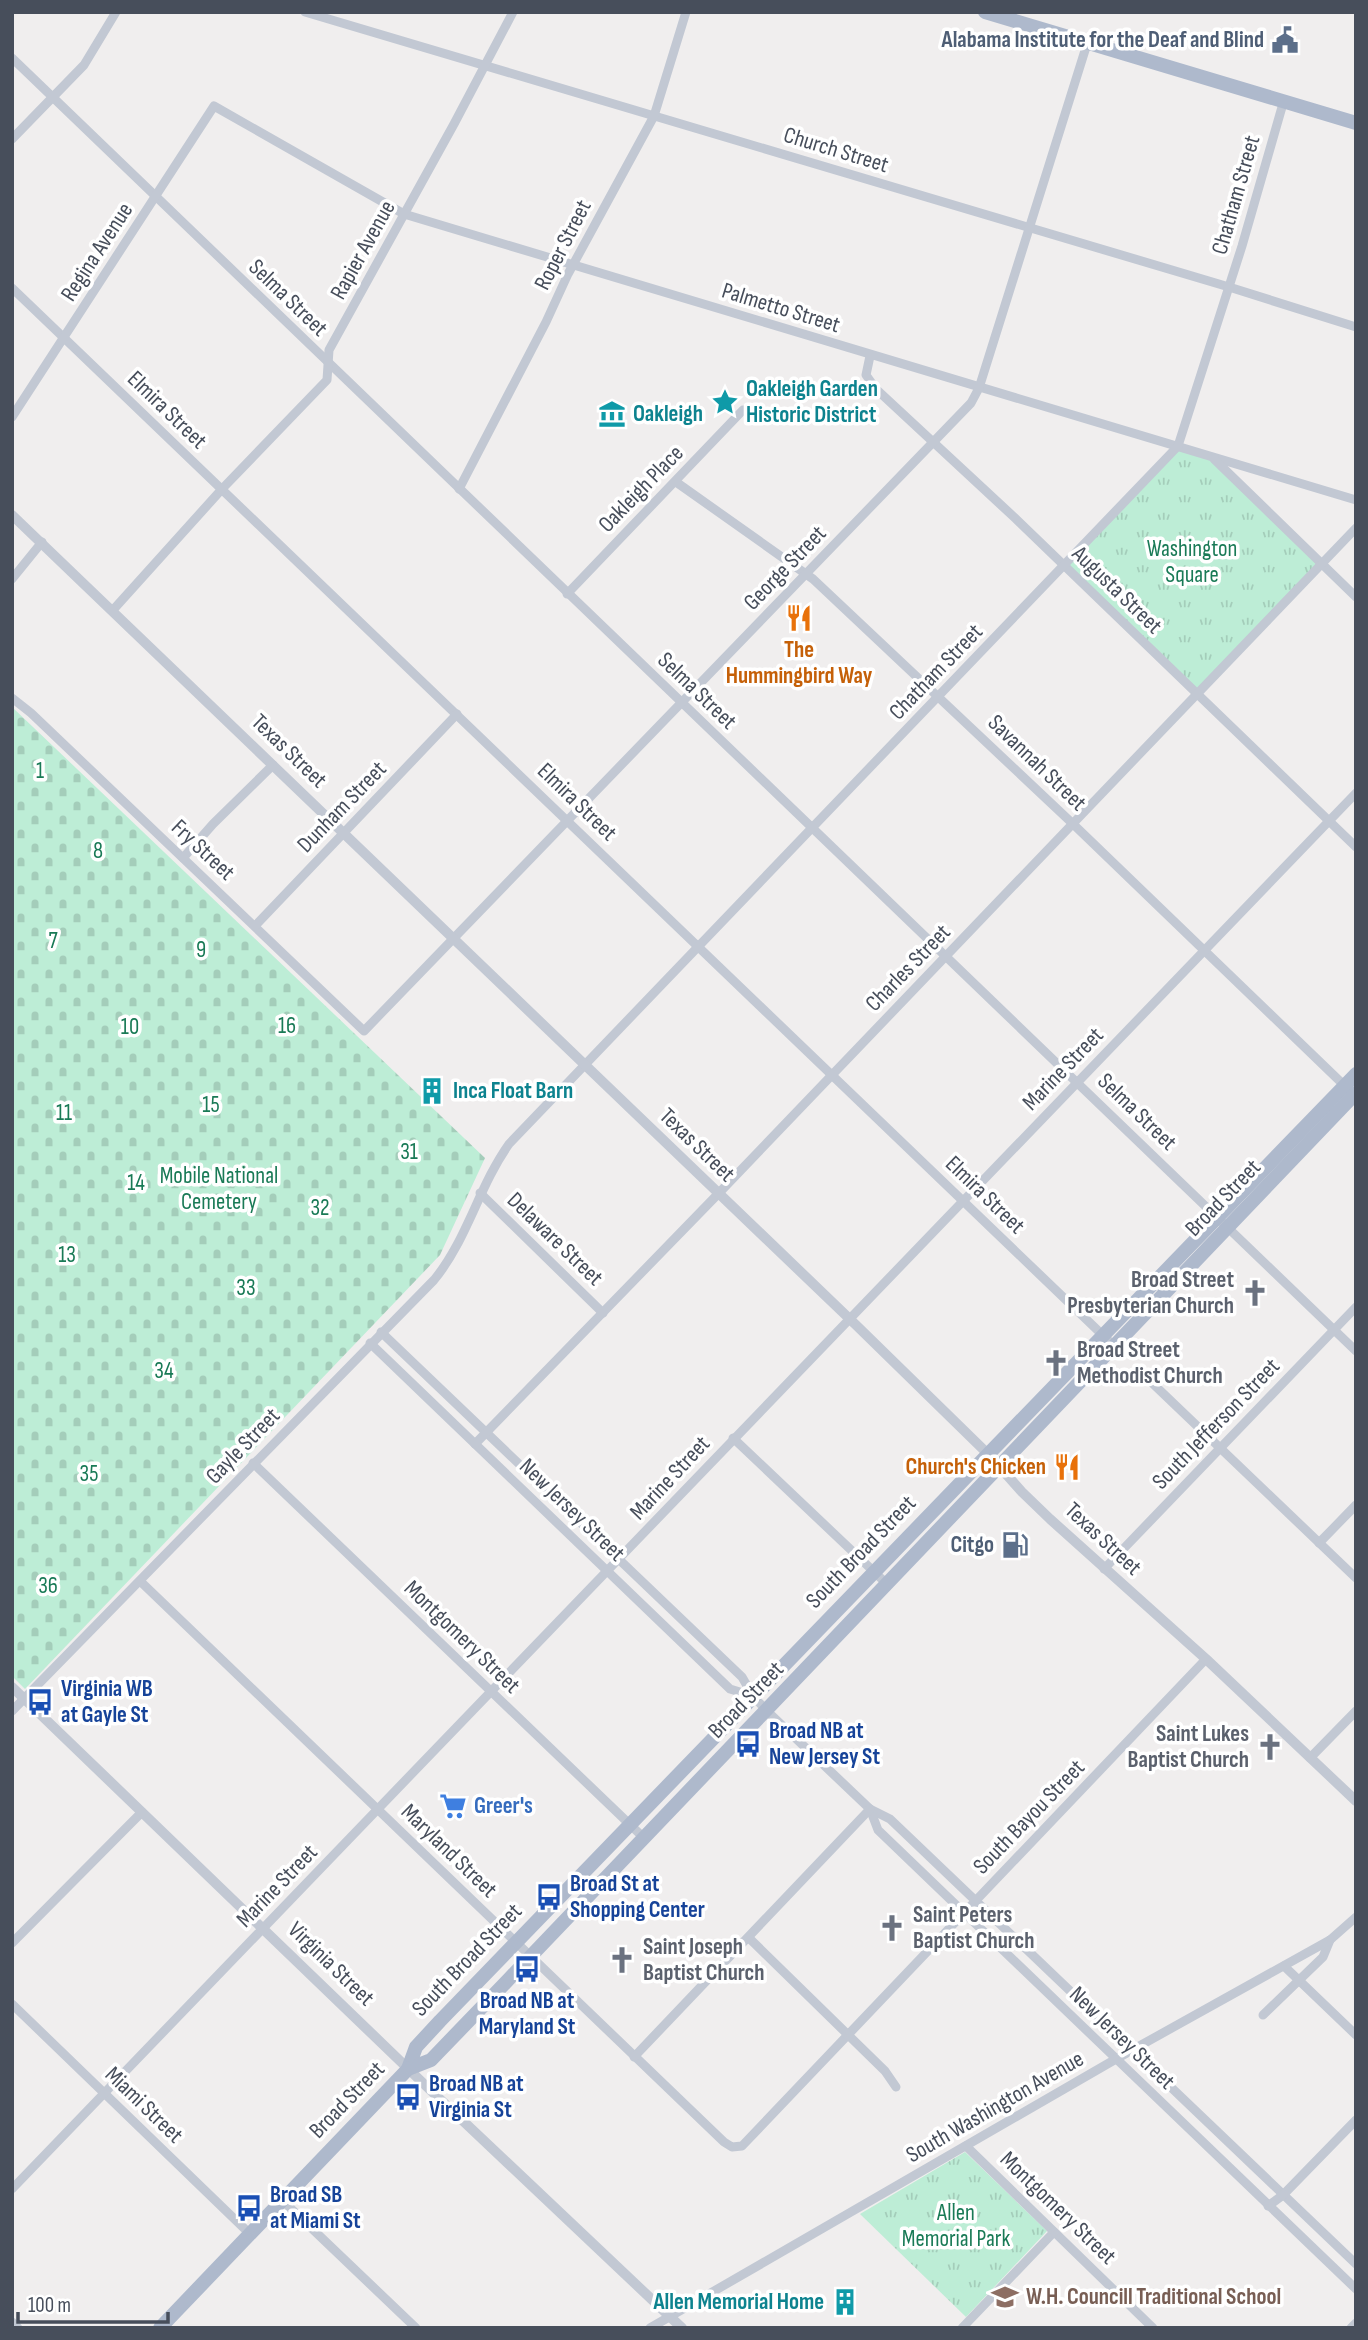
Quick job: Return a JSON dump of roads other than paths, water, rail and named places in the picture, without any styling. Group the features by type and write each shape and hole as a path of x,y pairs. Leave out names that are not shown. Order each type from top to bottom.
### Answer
{"main road":[{"path":"985,12 1356,122"},
{"path":"1351,1091 1356,1074"},
{"name":"Broad Street","path":"160,2328 408,2069 431,2060 981,1487 994,1460 1351,1091"},
{"name":"South Broad Street","path":"408,2069 416,2047 515,1943 873,1571 994,1460"}],"street":[{"path":"12,139 84,65 116,12"},
{"name":"Church Street","path":"305,12 1356,327"},
{"name":"Rapier Avenue","path":"113,610 222,489 327,380 329,350 513,12"},
{"name":"Roper Street","path":"459,489 542,331 573,265 654,116 686,12"},
{"name":"George Street","path":"364,1031 971,402 979,388 1087,44"},
{"name":"Selma Street","path":"12,58 1356,1351"},
{"name":"Chatham Street","path":"480,1193 509,1144 1178,446 1229,287 1284,100"},
{"name":"Palmetto Street","path":"214,106 404,214 1356,500"},
{"name":"Regina Avenue","path":"12,417 214,106"},
{"name":"Elmira Street","path":"12,288 1108,1340"},
{"name":"Augusta Street","path":"870,356 866,375 871,382 1356,847"},
{"name":"Oakleigh Place","path":"567,594 743,410"},
{"path":"1212,456 1356,597"},
{"name":"Savannah Street","path":"676,482 806,573 1351,1091"},
{"name":"Texas Street","path":"12,514 849,1319 994,1460 1022,1492 1206,1659 1356,1801"},
{"name":"Charles Street","path":"475,1444 1356,528"},
{"path":"12,579 42,542"},
{"name":"Fry Street","path":"12,698 364,1031"},
{"name":"Dunham Street","path":"255,926 457,714"},
{"path":"183,858 274,765"},
{"name":"Marine Street","path":"12,2189 1356,793"},
{"name":"Delaware Street","path":"480,1193 603,1313"},
{"name":"Gayle Street","path":"12,1711 448,1263 480,1193"},
{"name":"South Jefferson Street","path":"1104,1569 1356,1307"},
{"name":"New Jersey Street","path":"381,1332 621,1558 742,1677 753,1696 767,1711 870,1809 890,1819 1356,2264"},
{"name":"New Jersey Street","path":"370,1343 730,1689 753,1696"},
{"path":"1148,1379 1356,1578"},
{"path":"733,1438 888,1585"},
{"name":"Montgomery Street","path":"253,1463 644,1838"},
{"path":"1319,1543 1356,1505"},
{"name":"Maryland Street","path":"139,1581 723,2142 732,2147"},
{"path":"824,1623 838,1637"},
{"name":"South Bayou Street","path":"732,2147 742,2146 1206,1659"},
{"name":"Virginia Street","path":"12,1687 408,2069 682,2328"},
{"path":"1310,1758 1356,1711"},
{"path":"634,2057 870,1809"},
{"name":"New Jersey Street","path":"870,1809 878,1830 1356,2289"},
{"path":"12,1943 142,1812"},
{"name":"South Washington Avenue","path":"650,2328 1116,2059 1330,1940 1356,1917"},
{"path":"748,1938 886,2071 896,2087"},
{"path":"1264,2015 1323,1957 1330,1940"},
{"path":"1284,1966 1356,2035"},
{"name":"Miami Street","path":"12,2004 250,2234"},
{"path":"1072,2016 1083,2004"},
{"path":"1174,2115 1186,2103"},
{"path":"1268,2206 1283,2195 1356,2120"},
{"name":"Montgomery Street","path":"966,2146 1153,2328"},
{"path":"282,2200 416,2328"},
{"path":"962,2328 1054,2232"},
{"path":"12,2322 18,2328"},
{"path":"1351,2328 1356,2323"}],"place":[{"name":"Alabama Institute for the Deaf and Blind","path":"1285,40"},
{"name":"Oakleigh Garden Historic District","path":"725,402"},
{"name":"Oakleigh","path":"612,414"},
{"name":"The Hummingbird Way","path":"799,618"},
{"name":"Inca Float Barn","path":"432,1091"},
{"name":"Broad Street Presbyterian Church","path":"1255,1293"},
{"name":"Broad Street Methodist Church","path":"1056,1363"},
{"name":"Church's Chicken","path":"1067,1467"},
{"name":"Citgo","path":"1015,1545"},
{"name":"Virginia WB at Gayle St","path":"40,1702"},
{"name":"Broad NB at New Jersey St","path":"748,1744"},
{"name":"Saint Lukes Baptist Church","path":"1270,1747"},
{"name":"Greer's","path":"453,1806"},
{"name":"Broad St at Shopping Center","path":"549,1897"},
{"name":"Saint Peters Baptist Church","path":"892,1928"},
{"name":"Saint Joseph Baptist Church","path":"622,1960"},
{"name":"Broad NB at Maryland St","path":"527,1969"},
{"name":"Broad NB at Virginia St","path":"408,2097"},
{"name":"Broad SB at Miami St","path":"249,2208"},
{"name":"W.H. Councill Traditional School","path":"1005,2297"},
{"name":"Allen Memorial Home","path":"845,2302"}],"park label":[{"name":"Washington Square","path":"1192,562"},
{"name":"1","path":"40,771"},
{"name":"8","path":"98,851"},
{"name":"7","path":"53,941"},
{"name":"9","path":"201,950"},
{"name":"16","path":"287,1026"},
{"name":"10","path":"130,1027"},
{"name":"15","path":"211,1105"},
{"name":"11","path":"64,1113"},
{"name":"31","path":"409,1152"},
{"name":"14","path":"136,1183"},
{"name":"Mobile National Cemetery","path":"219,1189"},
{"name":"32","path":"320,1208"},
{"name":"13","path":"67,1255"},
{"name":"33","path":"246,1288"},
{"name":"34","path":"164,1371"},
{"name":"35","path":"89,1474"},
{"name":"36","path":"48,1586"},
{"name":"Allen Memorial Park","path":"956,2226"}]}
